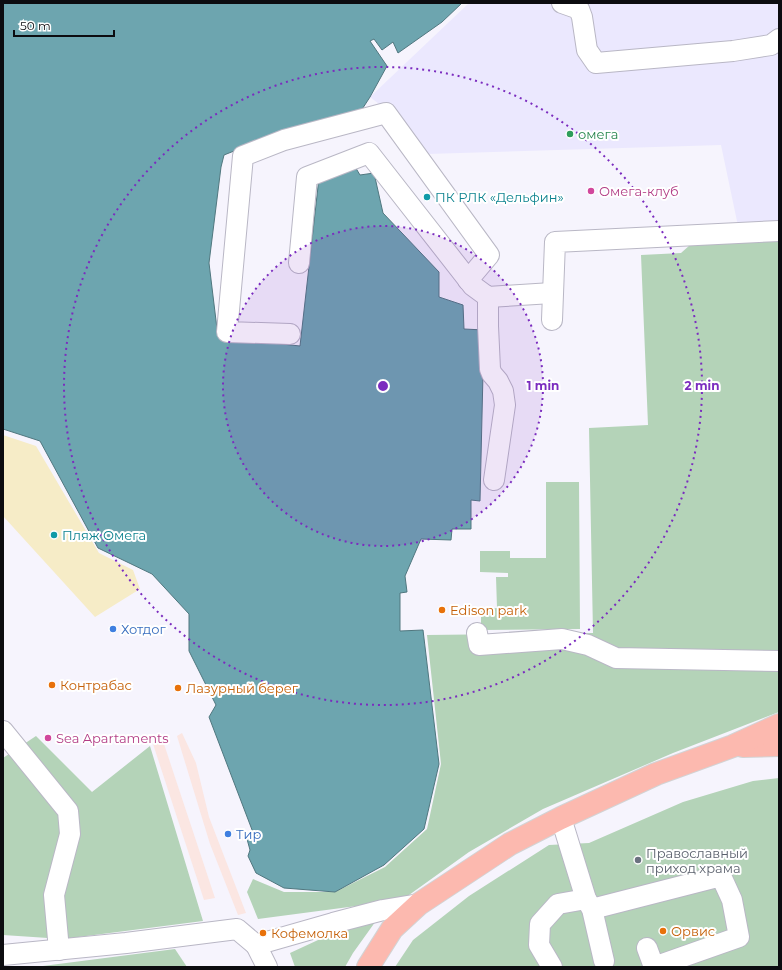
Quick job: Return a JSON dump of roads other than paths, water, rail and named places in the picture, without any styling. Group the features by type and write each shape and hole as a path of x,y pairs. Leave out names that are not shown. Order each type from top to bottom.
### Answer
{"main road":[{"path":"368,967 392,929 419,904 510,844 561,818 656,774 734,746 779,725"},
{"path":"734,746 779,745"}],"street":[{"path":"562,3 579,9 582,17 587,50 596,63 733,51 771,45 779,39"},
{"path":"290,334 227,332 243,156 284,140 386,113 489,255 468,280"},
{"path":"299,263 307,177 369,153 473,286 488,297 552,292"},
{"path":"552,320 555,242 779,231"},
{"path":"488,297 490,369 503,391 505,404 494,480"},
{"path":"477,633 480,645 562,639 588,645 616,658 779,661"},
{"path":"3,731 68,811 70,834 54,895 59,950"},
{"path":"561,818 589,904 604,960"},
{"path":"552,967 539,946 540,924 558,904 589,904 721,876 732,900 739,938 654,966 647,948"},
{"path":"256,945 383,910 419,904"},
{"path":"3,955 126,943 237,929 256,945 267,967"}],"water":[{"path":"3,3 462,3 442,22 398,53 393,42 382,50 374,39 370,41 387,66 357,117 284,131 224,155 221,167 209,263 218,337 300,346 319,178 354,165 360,175 374,173 383,213 439,272 439,297 463,305 464,329 484,330 480,501 471,500 471,529 452,529 451,540 421,539 405,576 407,592 400,593 400,631 423,630 439,764 424,829 384,865 335,892 284,888 256,873 248,856 250,850 247,839 254,835 209,717 216,705 189,651 189,614 152,574 98,548 40,441 3,429"}],"place":[{"name":"омега","path":"570,134"},
{"name":"Омега-клуб","path":"591,191"},
{"name":"ПК РЛК «Дельфин»","path":"427,197"},
{"name":"Пляж Омега","path":"54,535"},
{"name":"Edison park","path":"442,610"},
{"name":"Хотдог","path":"113,629"},
{"name":"Контрабас","path":"52,685"},
{"name":"Лазурный берег","path":"178,688"},
{"name":"Sea Apartaments","path":"48,738"},
{"name":"Тир","path":"228,834"},
{"name":"Православный приход храма","path":"638,860"},
{"name":"Орвис","path":"663,931"},
{"name":"Кофемолка","path":"263,933"}]}
